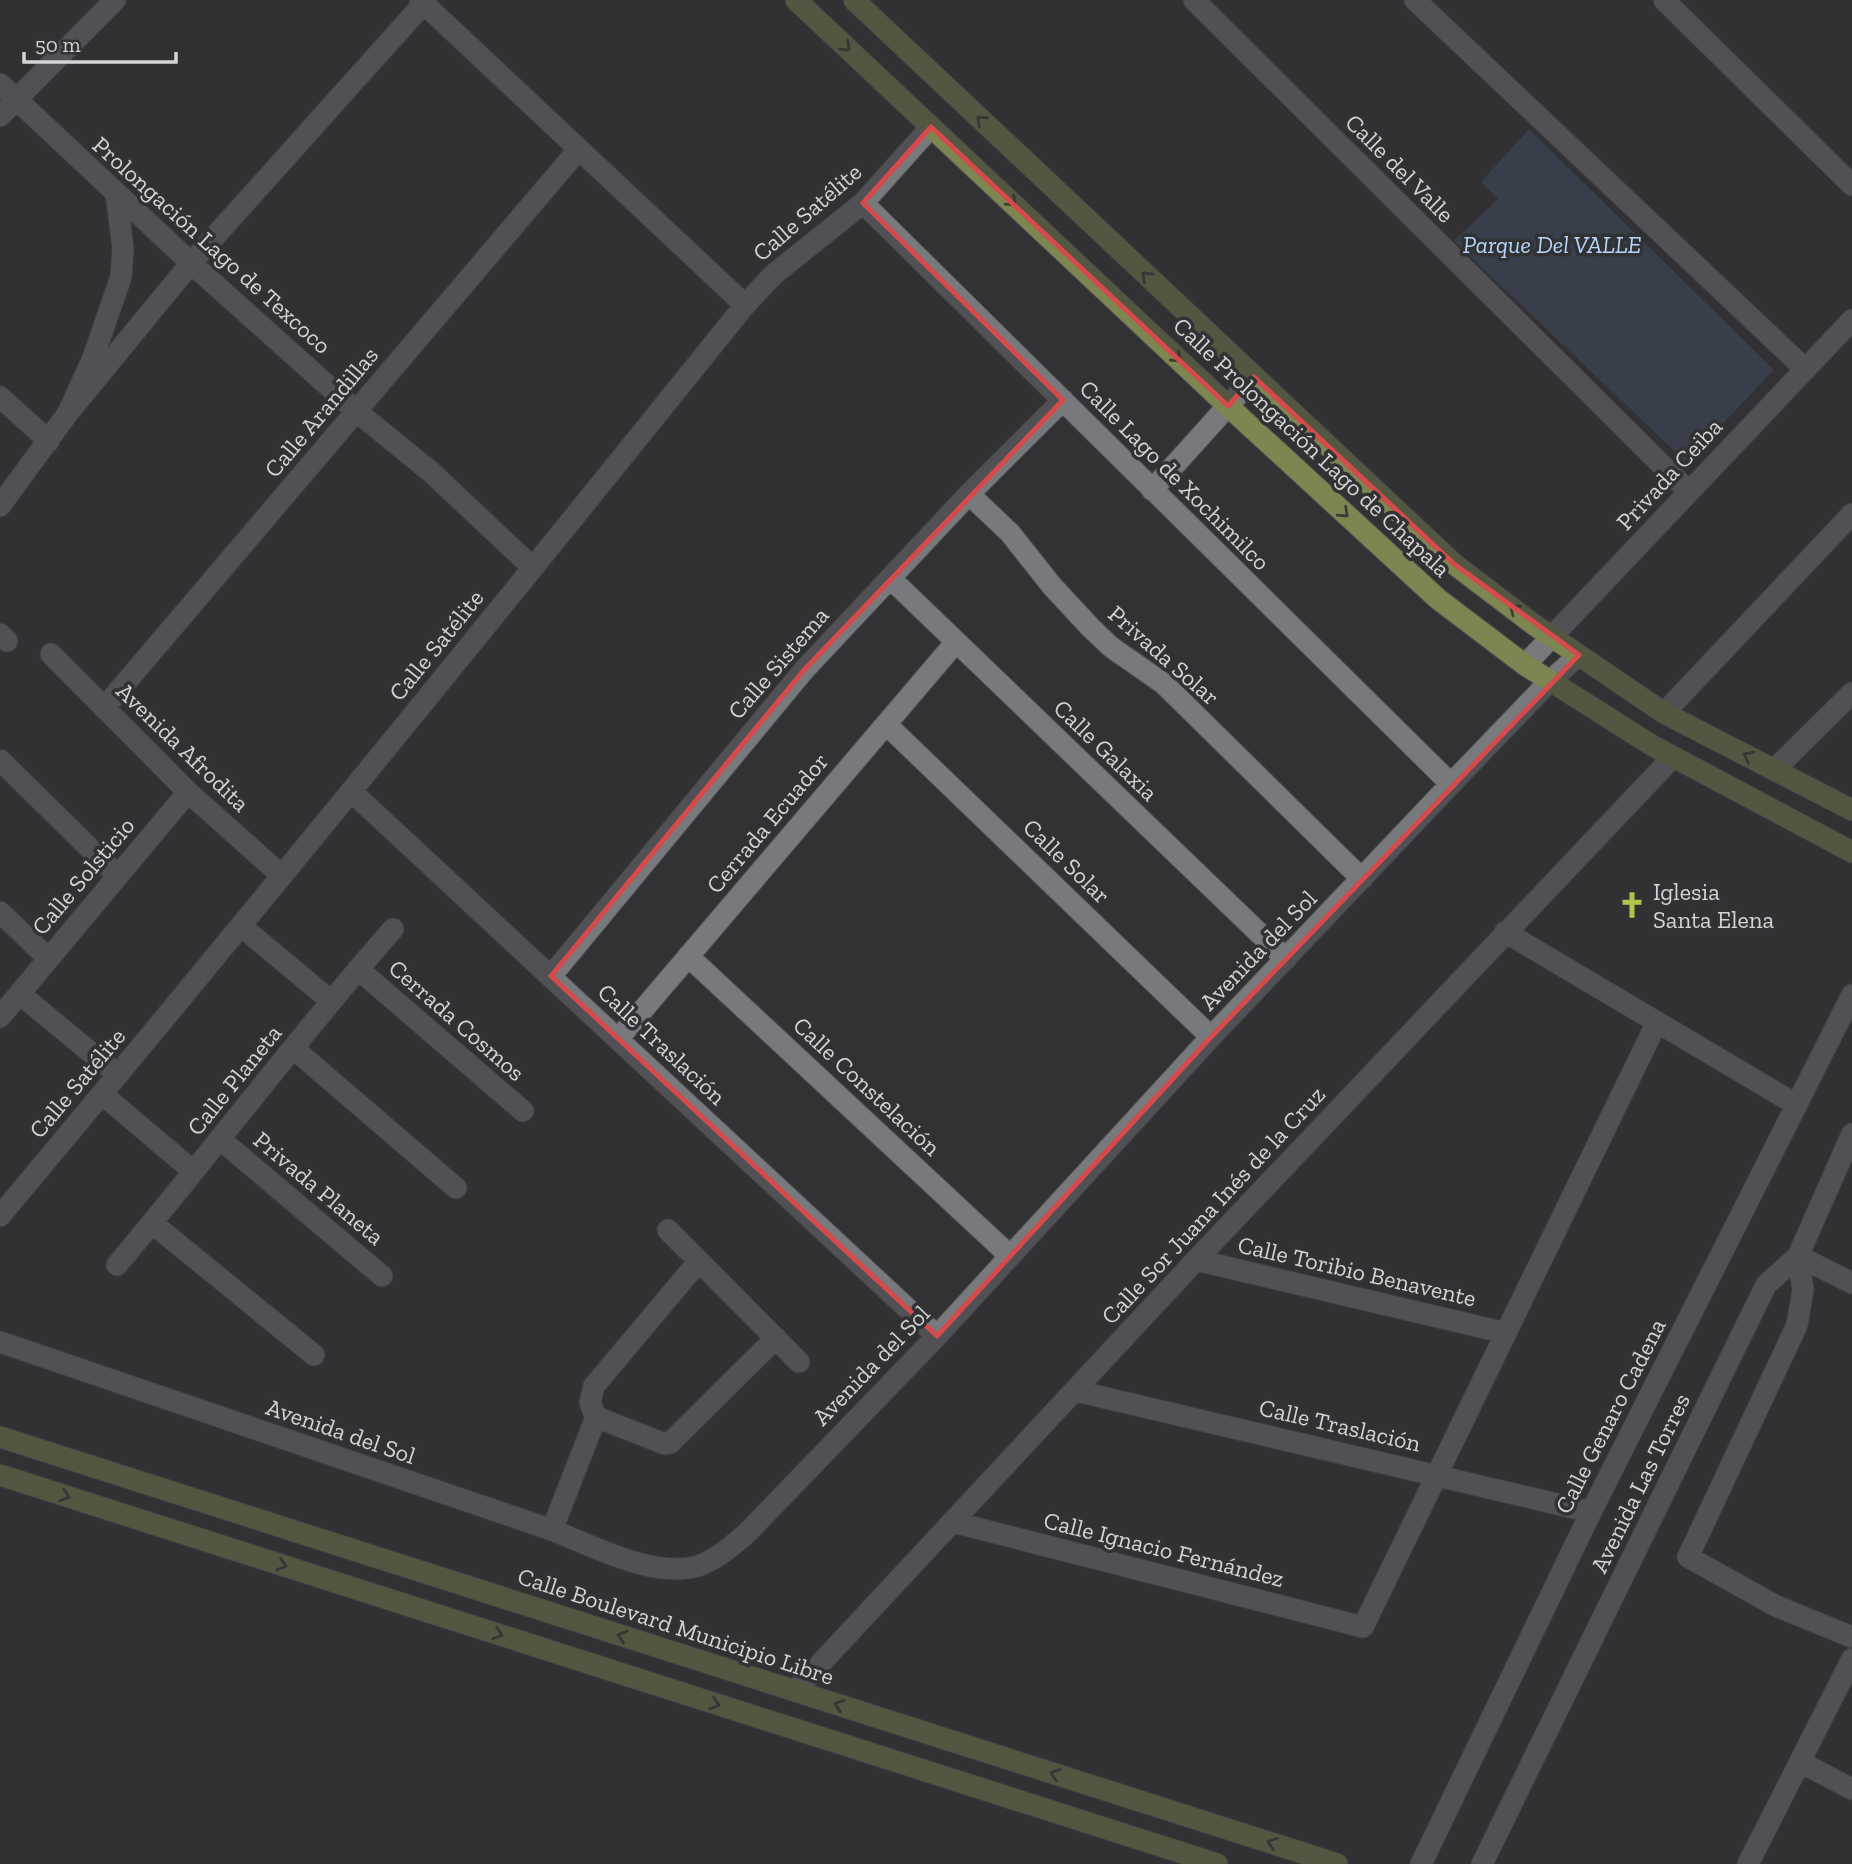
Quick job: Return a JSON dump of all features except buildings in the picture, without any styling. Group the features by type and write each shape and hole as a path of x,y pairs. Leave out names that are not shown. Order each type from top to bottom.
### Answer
{"main road":[{"name":"Calle Prolongación Lago de Chapala","path":"796,0 1228,406 1438,599 1525,665 1672,758 1852,852"},
{"name":"Calle Prolongación Lago de Chapala","path":"854,0 1454,564 1664,713 1852,810"},
{"name":"Calle Boulevard Municipio Libre","path":"0,1437 1337,1864"},
{"path":"0,1475 1217,1864"}],"street":[{"path":"0,117 115,0"},
{"name":"Calle del Valle","path":"1194,0 1689,492"},
{"path":"1415,0 1804,368"},
{"path":"1664,0 1852,185"},
{"path":"0,506 68,413 191,264 422,2 745,305"},
{"name":"Prolongación Lago de Texcoco","path":"0,84 191,264 356,411 431,472 532,567"},
{"name":"Calle Satélite","path":"0,1216 241,926 281,874 352,792 745,305 773,275 863,203 931,127"},
{"name":"Calle Arandillas","path":"104,708 579,149"},
{"path":"68,413 93,358 121,277 123,248 116,193"},
{"name":"Calle Lago de Xochimilco","path":"863,203 1451,784"},
{"name":"Privada Ceiba","path":"1525,665 1852,320"},
{"path":"1152,489 1254,377"},
{"path":"0,397 49,441"},
{"name":"Calle Sistema","path":"551,976 804,670 969,494 1063,400"},
{"name":"Privada Solar","path":"969,494 1010,533 1052,586 1091,628 1111,647 1164,684 1362,879"},
{"path":"1664,713 1852,514"},
{"name":"Calle Galaxia","path":"890,578 1286,959"},
{"name":"Cerrada Ecuador","path":"618,1039 956,642"},
{"name":"Avenida Afrodita","path":"51,654 188,792 281,874"},
{"name":"Avenida del Sol","path":"0,1342 552,1530 623,1558 651,1566 677,1569 699,1566 722,1553 747,1533 937,1336 1211,1037 1550,681 1579,655"},
{"path":"1774,770 1852,693"},
{"name":"Calle Solar","path":"886,724 1211,1037"},
{"name":"Calle Sor Juana Inés de la Cruz","path":"795,1691 1196,1260 1672,758"},
{"path":"0,760 117,875"},
{"name":"Calle Solsticio","path":"0,1017 188,792"},
{"name":"Calle Traslación","path":"352,792 937,1336"},
{"path":"0,912 48,958"},
{"path":"241,926 331,1001"},
{"name":"Calle Planeta","path":"117,1265 331,1001 393,929"},
{"path":"1505,932 1797,1105"},
{"name":"Calle Constelación","path":"688,956 1009,1255"},
{"name":"Cerrada Cosmos","path":"358,969 523,1111"},
{"path":"20,994 118,1075"},
{"name":"Calle Genaro Cadena","path":"1421,1864 1591,1512 1852,995"},
{"path":"1437,1475 1657,1022"},
{"path":"293,1048 456,1188"},
{"path":"102,1094 193,1171"},
{"name":"Avenida Las Torres","path":"1482,1864 1766,1285 1798,1256 1852,1133"},
{"name":"Privada Planeta","path":"221,1140 382,1276"},
{"path":"152,1223 314,1355"},
{"path":"668,1230 799,1362"},
{"path":"1798,1256 1852,1283"},
{"path":"1798,1256 1803,1290 1797,1325 1688,1557 1776,1606 1852,1637"},
{"name":"Calle Toribio Benavente","path":"1196,1260 1506,1333"},
{"path":"552,1530 596,1417 590,1403 594,1386 699,1261"},
{"path":"596,1417 665,1444 670,1443 776,1338"},
{"name":"Calle Traslación","path":"1076,1391 1591,1512"},
{"name":"Calle Ignacio Fernández","path":"953,1522 1363,1626 1437,1475"},
{"path":"1748,1864 1852,1659"},
{"path":"1800,1762 1852,1788"}],"highlighted area":[{"path":"931,127 1228,406 1254,377 1454,564 1579,655 1211,1037 937,1336 551,976 804,670 1063,400 863,203"}],"green space":[{"name":"Parque Del VALLE","path":"1529,129 1774,370 1686,462 1454,241 1498,199 1481,182"}],"place":[{"name":"Iglesia Santa Elena","path":"1632,905"}]}
